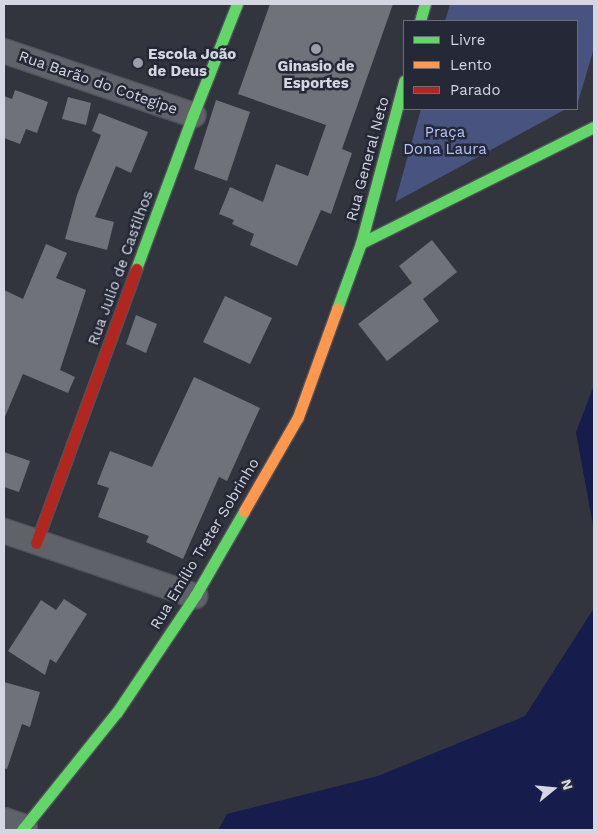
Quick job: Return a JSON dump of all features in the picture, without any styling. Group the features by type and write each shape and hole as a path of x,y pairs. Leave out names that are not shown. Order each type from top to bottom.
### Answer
{"main road":[{"name":"Rua Julio de Castilhos","path":"36,543 193,115 237,4"},
{"path":"420,20 425,4"},
{"name":"Rua General Neto","path":"361,243 403,85"},
{"path":"361,243 594,127"},
{"name":"Rua Emílio Treter Sobrinho","path":"17,826 117,712 195,596 298,417 326,345 354,258 361,243"}],"street":[{"name":"Rua Barão do Cotegipe","path":"4,51 193,115"},
{"path":"4,531 195,596"}],"green space":[{"path":"450,4 594,4 594,48 578,102 578,20 445,20"},
{"name":"Praça Dona Laura","path":"421,110 564,110 395,202"}],"shaded area":[{"path":"594,385 594,531 576,432"},
{"path":"594,608 594,830 218,830 227,814 378,776 525,716"}],"building":[{"name":"Ginasio de Esportes","path":"270,4 393,4 342,149 352,153 331,214 321,210 297,266 250,245 254,234 232,224 234,220 219,214 230,187 263,202 276,164 308,176 326,125 238,94"},
{"path":"15,90 48,102 37,133 26,129 20,144 4,138 4,96 12,99"},
{"path":"68,97 91,103 86,125 62,119"},
{"path":"216,100 250,112 227,181 194,169"},
{"path":"99,113 148,132 131,173 116,166 95,217 114,222 107,250 65,239 77,195 101,135 92,131"},
{"path":"432,240 457,272 423,299 439,321 387,361 358,324 412,283 399,266"},
{"path":"46,244 67,253 56,278 86,290 60,370 75,377 68,393 23,374 4,419 4,290 23,299"},
{"path":"225,296 272,318 250,364 203,342"},
{"path":"136,315 157,324 146,353 126,344"},
{"path":"194,377 260,408 227,481 219,477 183,559 146,542 149,536 98,517 109,488 97,484 110,451 152,467"},
{"path":"4,452 30,461 19,492 4,487"},
{"path":"64,599 87,614 56,663 50,659 45,675 8,651 41,600 56,610"},
{"path":"4,682 40,692 30,727 22,724 7,769 4,768"}],"traffic: fast":[{"path":"136,269 193,115 237,4"},
{"path":"420,20 425,4"},
{"path":"337,309 361,243 403,85"},
{"path":"361,243 594,127"},
{"path":"22,830 117,712 195,596 244,511"}],"traffic: slow":[{"path":"244,511 298,417 337,309"}],"traffic: jam":[{"path":"36,543 136,269"}],"place":[{"name":"Ginasio de Esportes","path":"316,49"},
{"name":"Escola João de Deus","path":"138,63"}]}
